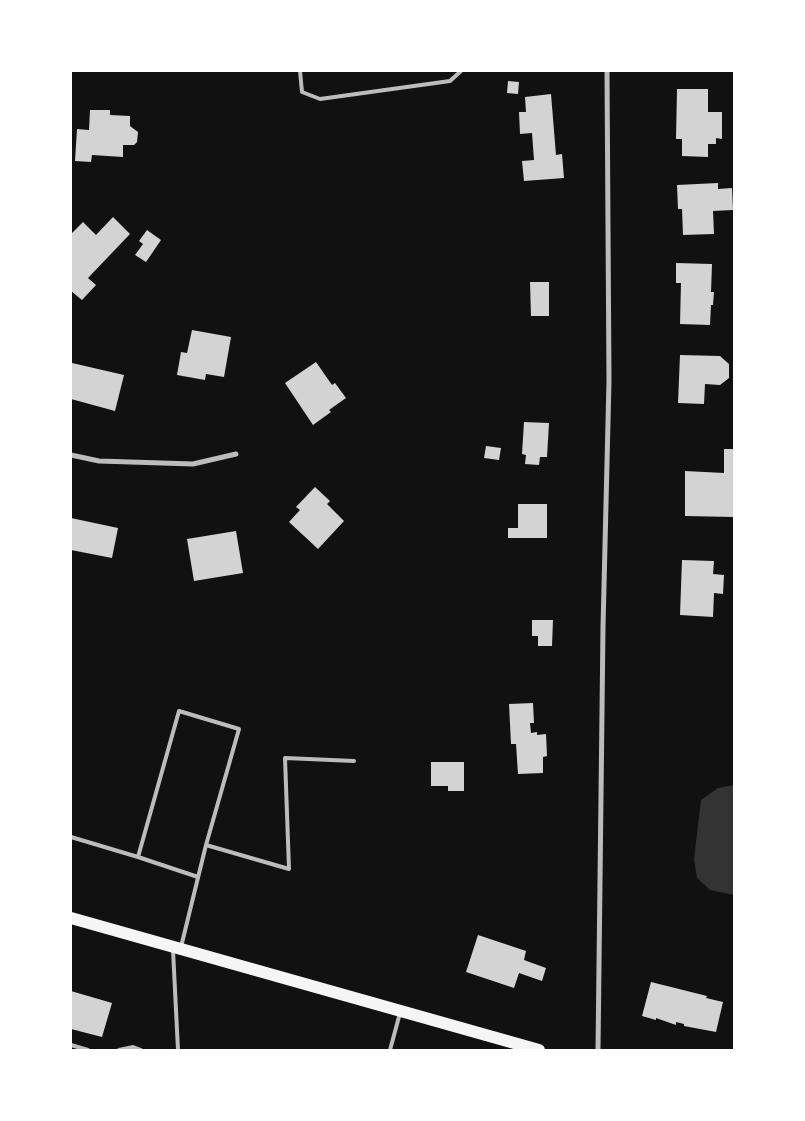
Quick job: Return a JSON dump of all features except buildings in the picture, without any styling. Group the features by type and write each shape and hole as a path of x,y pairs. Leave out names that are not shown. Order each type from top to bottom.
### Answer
{"main road":[{"path":"71,918 538,1050"}],"street":[{"path":"598,1050 603,627 609,381 607,71"},
{"path":"71,456 99,462 193,464 236,454"}],"lane":[{"path":"300,71 302,92 320,98 450,81 461,71"},
{"path":"138,857 179,711 239,729 198,877 176,948 178,1050"},
{"path":"206,845 290,869 285,758 354,761"},
{"path":"71,837 198,877"},
{"path":"390,1050 400,1011"},
{"path":"71,1045 88,1050"},
{"path":"119,1050 133,1047 141,1050"}],"shaded area":[{"path":"734,785 734,895 710,890 697,878 694,859 701,800 718,788"}]}
